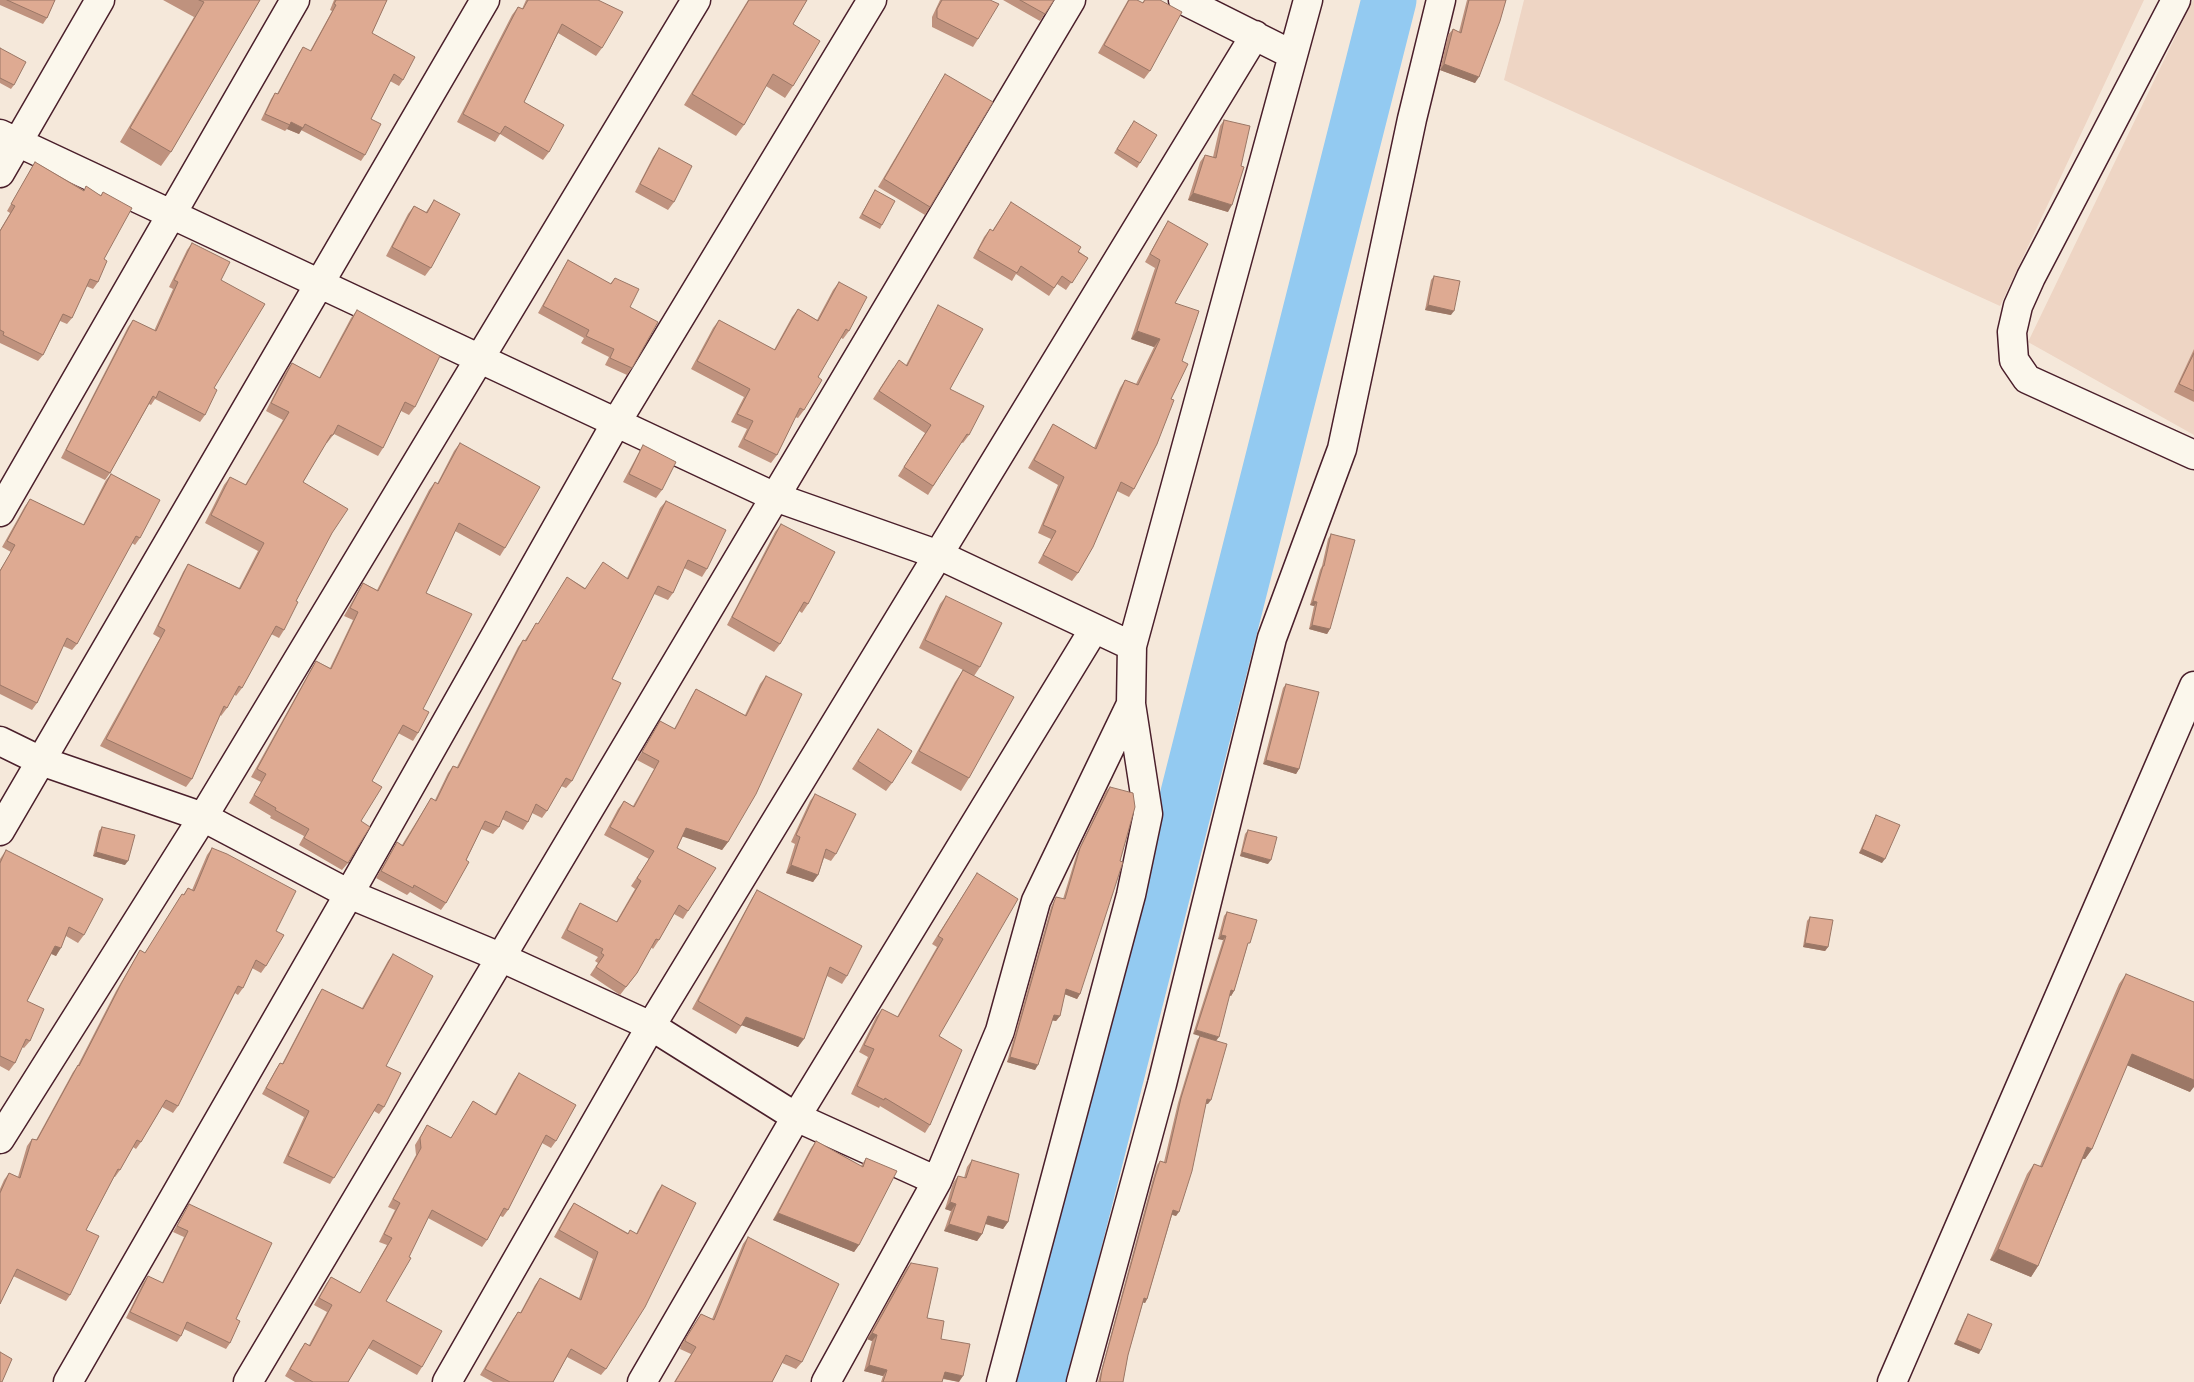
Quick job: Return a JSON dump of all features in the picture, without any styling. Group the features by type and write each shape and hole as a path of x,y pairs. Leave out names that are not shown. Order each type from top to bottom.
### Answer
{"street":[{"path":"0,173 9,138 100,0"},
{"path":"0,512 173,215 295,0"},
{"path":"0,831 485,0"},
{"path":"0,1139 203,817 696,0"},
{"path":"68,1382 349,894 616,423 872,0"},
{"path":"248,1382 1071,0"},
{"path":"1183,0 1293,55"},
{"path":"1001,1382 1131,895 1148,814 1131,704 1132,646 1308,0"},
{"path":"1081,1382 1162,1084 1259,699 1272,638 1342,449 1412,119 1441,0"},
{"path":"2176,0 2031,277 2018,306 2012,332 2014,360 2027,379 2194,455"},
{"path":"447,1382 651,1026 1255,35"},
{"path":"9,138 775,497 939,554 1132,646"},
{"path":"642,1382 796,1117 1094,629"},
{"path":"1892,1382 2194,686"},
{"path":"826,1382 937,1181 1000,1031 1036,901 1131,704"},
{"path":"0,741 41,761 203,817 349,894 500,958 651,1026 796,1117 937,1181"}],"shaded area":[{"path":"1524,0 2144,0 2000,306 1504,80"},
{"path":"2194,0 2194,435 2028,342"}],"building":[{"path":"7,0 55,0 47,18"},
{"path":"199,0 260,0 171,152 130,128 204,2"},
{"path":"336,0 387,0 372,33 415,57 403,80 394,74 371,119 381,124 365,155 305,124 303,128 291,122 290,125 265,114 275,93 278,94 303,47 311,51 336,5 334,4"},
{"path":"528,0 598,0 623,12 602,48 562,24 524,102 564,125 549,152 505,126 500,134 463,114 518,7 523,9"},
{"path":"749,0 807,0 793,24 820,41 793,86 773,74 744,125 692,94"},
{"path":"942,0 990,0 999,4 978,39 937,18 937,9"},
{"path":"1020,0 1054,0 1045,14"},
{"path":"1129,0 1137,0 1143,3 1145,0 1160,0 1182,12 1150,71 1104,45"},
{"path":"1469,0 1506,0 1479,77 1444,64 1453,29 1461,33"},
{"path":"0,48 26,62 14,85 0,78"},
{"path":"945,74 993,102 930,207 884,179"},
{"path":"1224,120 1250,126 1241,166 1244,167 1232,205 1193,193 1205,155 1216,158"},
{"path":"1134,121 1157,135 1140,163 1117,149"},
{"path":"659,148 692,166 674,202 640,184"},
{"path":"35,162 84,191 86,186 101,196 103,192 132,208 104,259 107,261 98,282 90,279 72,318 63,314 43,355 3,335 4,332 0,330 0,231 15,206 11,204"},
{"path":"875,190 895,201 882,225 862,214"},
{"path":"434,200 460,214 431,268 392,247 414,206 427,213"},
{"path":"1011,202 1081,247 1078,252 1088,258 1072,283 1062,276 1054,288 1021,266 1017,273 978,250 990,229 993,231"},
{"path":"1168,221 1208,244 1175,303 1199,311 1182,361 1188,364 1171,399 1174,400 1157,444 1134,489 1121,482 1093,547 1078,573 1043,555 1056,531 1043,525 1064,477 1034,460 1053,424 1096,449 1125,380 1138,385 1160,339 1137,331 1160,260 1150,254"},
{"path":"192,243 230,262 221,280 265,304 214,388 217,390 205,415 159,391 156,398 153,396 110,473 66,450 133,320 156,331 178,282 174,280"},
{"path":"568,260 611,284 615,278 639,289 630,307 658,322 632,368 610,358 614,349 586,336 589,330 543,306"},
{"path":"1434,276 1460,281 1454,311 1428,305"},
{"path":"839,282 867,297 849,331 846,329 818,377 822,380 804,410 800,408 777,455 744,439 753,421 737,414 750,389 697,361 719,320 775,350 798,309 818,321"},
{"path":"938,305 983,329 950,389 984,406 969,435 967,434 933,486 904,467 931,425 879,391 899,360 907,366"},
{"path":"357,310 440,356 415,407 405,402 383,448 338,425 303,482 348,509 332,533 296,601 298,602 284,630 276,626 242,688 239,686 227,708 224,706 192,779 106,739 165,630 158,626 188,564 240,589 264,543 211,515 230,477 246,485 289,412 271,403 292,363 320,378"},
{"path":"2194,353 2194,391 2179,384"},
{"path":"460,443 540,487 505,548 459,523 426,593 472,614 423,709 429,712 418,733 403,725 372,781 382,787 361,821 370,827 348,863 304,838 309,829 275,810 276,808 254,795 266,774 257,769 316,661 331,669 358,612 350,608 363,583 378,591 435,482 438,484"},
{"path":"643,445 676,462 662,490 629,474"},
{"path":"111,474 160,500 140,538 136,536 77,644 67,638 37,703 0,685 0,571 15,545 7,541 30,499 84,525"},
{"path":"666,501 726,530 707,569 688,560 673,593 658,586 612,679 621,683 572,781 566,778 547,811 536,804 528,822 506,811 499,827 485,821 466,860 469,862 446,903 414,885 413,888 381,871 397,842 403,846 431,798 436,801 453,766 458,768 523,640 526,641 536,623 538,624 567,577 585,589 603,562 628,579"},
{"path":"781,524 835,552 808,604 804,602 780,644 732,617"},
{"path":"1331,534 1355,540 1330,629 1312,625 1317,602 1313,601 1324,566"},
{"path":"946,596 1002,623 980,667 925,640"},
{"path":"963,670 1014,697 969,778 919,751"},
{"path":"766,676 802,694 756,794 728,842 686,828 677,848 716,868 688,911 679,905 659,940 656,939 637,973 626,987 596,967 604,955 601,953 603,949 567,930 580,903 617,922 641,881 637,878 654,851 610,827 624,801 634,807 659,761 642,752 660,721 675,729 696,689 746,716"},
{"path":"1286,684 1319,692 1299,769 1266,760"},
{"path":"878,729 912,751 892,783 858,761"},
{"path":"1110,787 1133,793 1135,807 1120,861 1123,862 1080,994 1066,989 1060,1016 1054,1015 1038,1065 1010,1057 1054,902 1056,897 1065,899 1080,848"},
{"path":"815,794 856,814 836,854 826,849 818,875 791,865 800,837 796,835"},
{"path":"1876,815 1900,825 1885,859 1862,849"},
{"path":"102,827 135,835 128,861 96,852"},
{"path":"1248,830 1277,837 1271,860 1242,852"},
{"path":"212,848 296,891 276,931 284,935 266,966 256,960 243,988 238,986 178,1106 166,1100 141,1142 137,1140 120,1170 118,1169 86,1230 99,1236 70,1295 17,1269 0,1304 0,1193 9,1173 20,1178 32,1139 37,1140 79,1066 140,950 145,953 182,894 184,895 188,888 194,891"},
{"path":"6,850 103,899 84,935 69,927 61,948 55,946 27,1001 44,1009 30,1041 26,1039 15,1063 0,1056 0,863"},
{"path":"977,873 1018,899 939,1036 962,1050 930,1125 885,1098 884,1100 857,1086 874,1049 864,1045 882,1009 898,1017 943,939 938,936"},
{"path":"757,890 862,946 847,976 830,967 804,1039 746,1017 741,1026 698,1001"},
{"path":"1227,912 1257,920 1234,991 1231,990 1219,1037 1196,1030 1226,936 1221,935"},
{"path":"1810,917 1833,920 1828,947 1805,943"},
{"path":"393,954 433,976 386,1066 401,1073 384,1107 378,1104 334,1178 288,1156 309,1111 266,1088 280,1063 283,1064 322,989 363,1009"},
{"path":"2126,974 2194,1002 2194,1080 2132,1054 2092,1149 2087,1147 2038,1266 1998,1249 2034,1164 2042,1167"},
{"path":"1200,1036 1227,1044 1211,1100 1207,1099 1192,1171 1179,1212 1173,1210 1147,1299 1144,1298 1128,1355 1123,1382 1100,1382 1155,1177 1160,1161 1166,1163 1181,1098"},
{"path":"519,1073 576,1105 556,1141 546,1135 508,1210 504,1208 487,1240 432,1210 409,1257 411,1258 386,1301 442,1331 422,1367 373,1340 348,1382 313,1382 290,1369 305,1343 310,1346 332,1305 319,1298 331,1277 360,1293 392,1238 384,1234 400,1203 393,1199 421,1148 420,1138 427,1125 451,1138 473,1101 496,1115"},
{"path":"816,1141 863,1167 866,1158 897,1171 859,1245 778,1213"},
{"path":"972,1160 1019,1174 1008,1222 988,1216 982,1234 949,1224 956,1204 950,1202 958,1176 966,1178"},
{"path":"662,1185 696,1203 645,1307 606,1369 571,1349 553,1382 510,1382 485,1369 518,1312 521,1313 540,1278 581,1300 598,1252 559,1230 574,1203 628,1234 630,1230 637,1234"},
{"path":"189,1204 272,1243 236,1319 240,1321 230,1343 187,1322 181,1336 130,1312 148,1276 163,1283 188,1231 177,1226"},
{"path":"748,1237 839,1284 802,1362 786,1355 772,1382 675,1382 696,1347 685,1341 686,1338 701,1314 714,1320"},
{"path":"911,1263 938,1268 927,1318 944,1321 941,1339 970,1344 963,1376 945,1372 942,1382 883,1382 887,1370 869,1365 877,1335 872,1333"},
{"path":"1968,1314 1992,1324 1981,1350 1957,1340"},
{"path":"0,1352 12,1359 2,1382 0,1382"}],"waterway":[{"path":"1039,1382 1389,0"}]}
